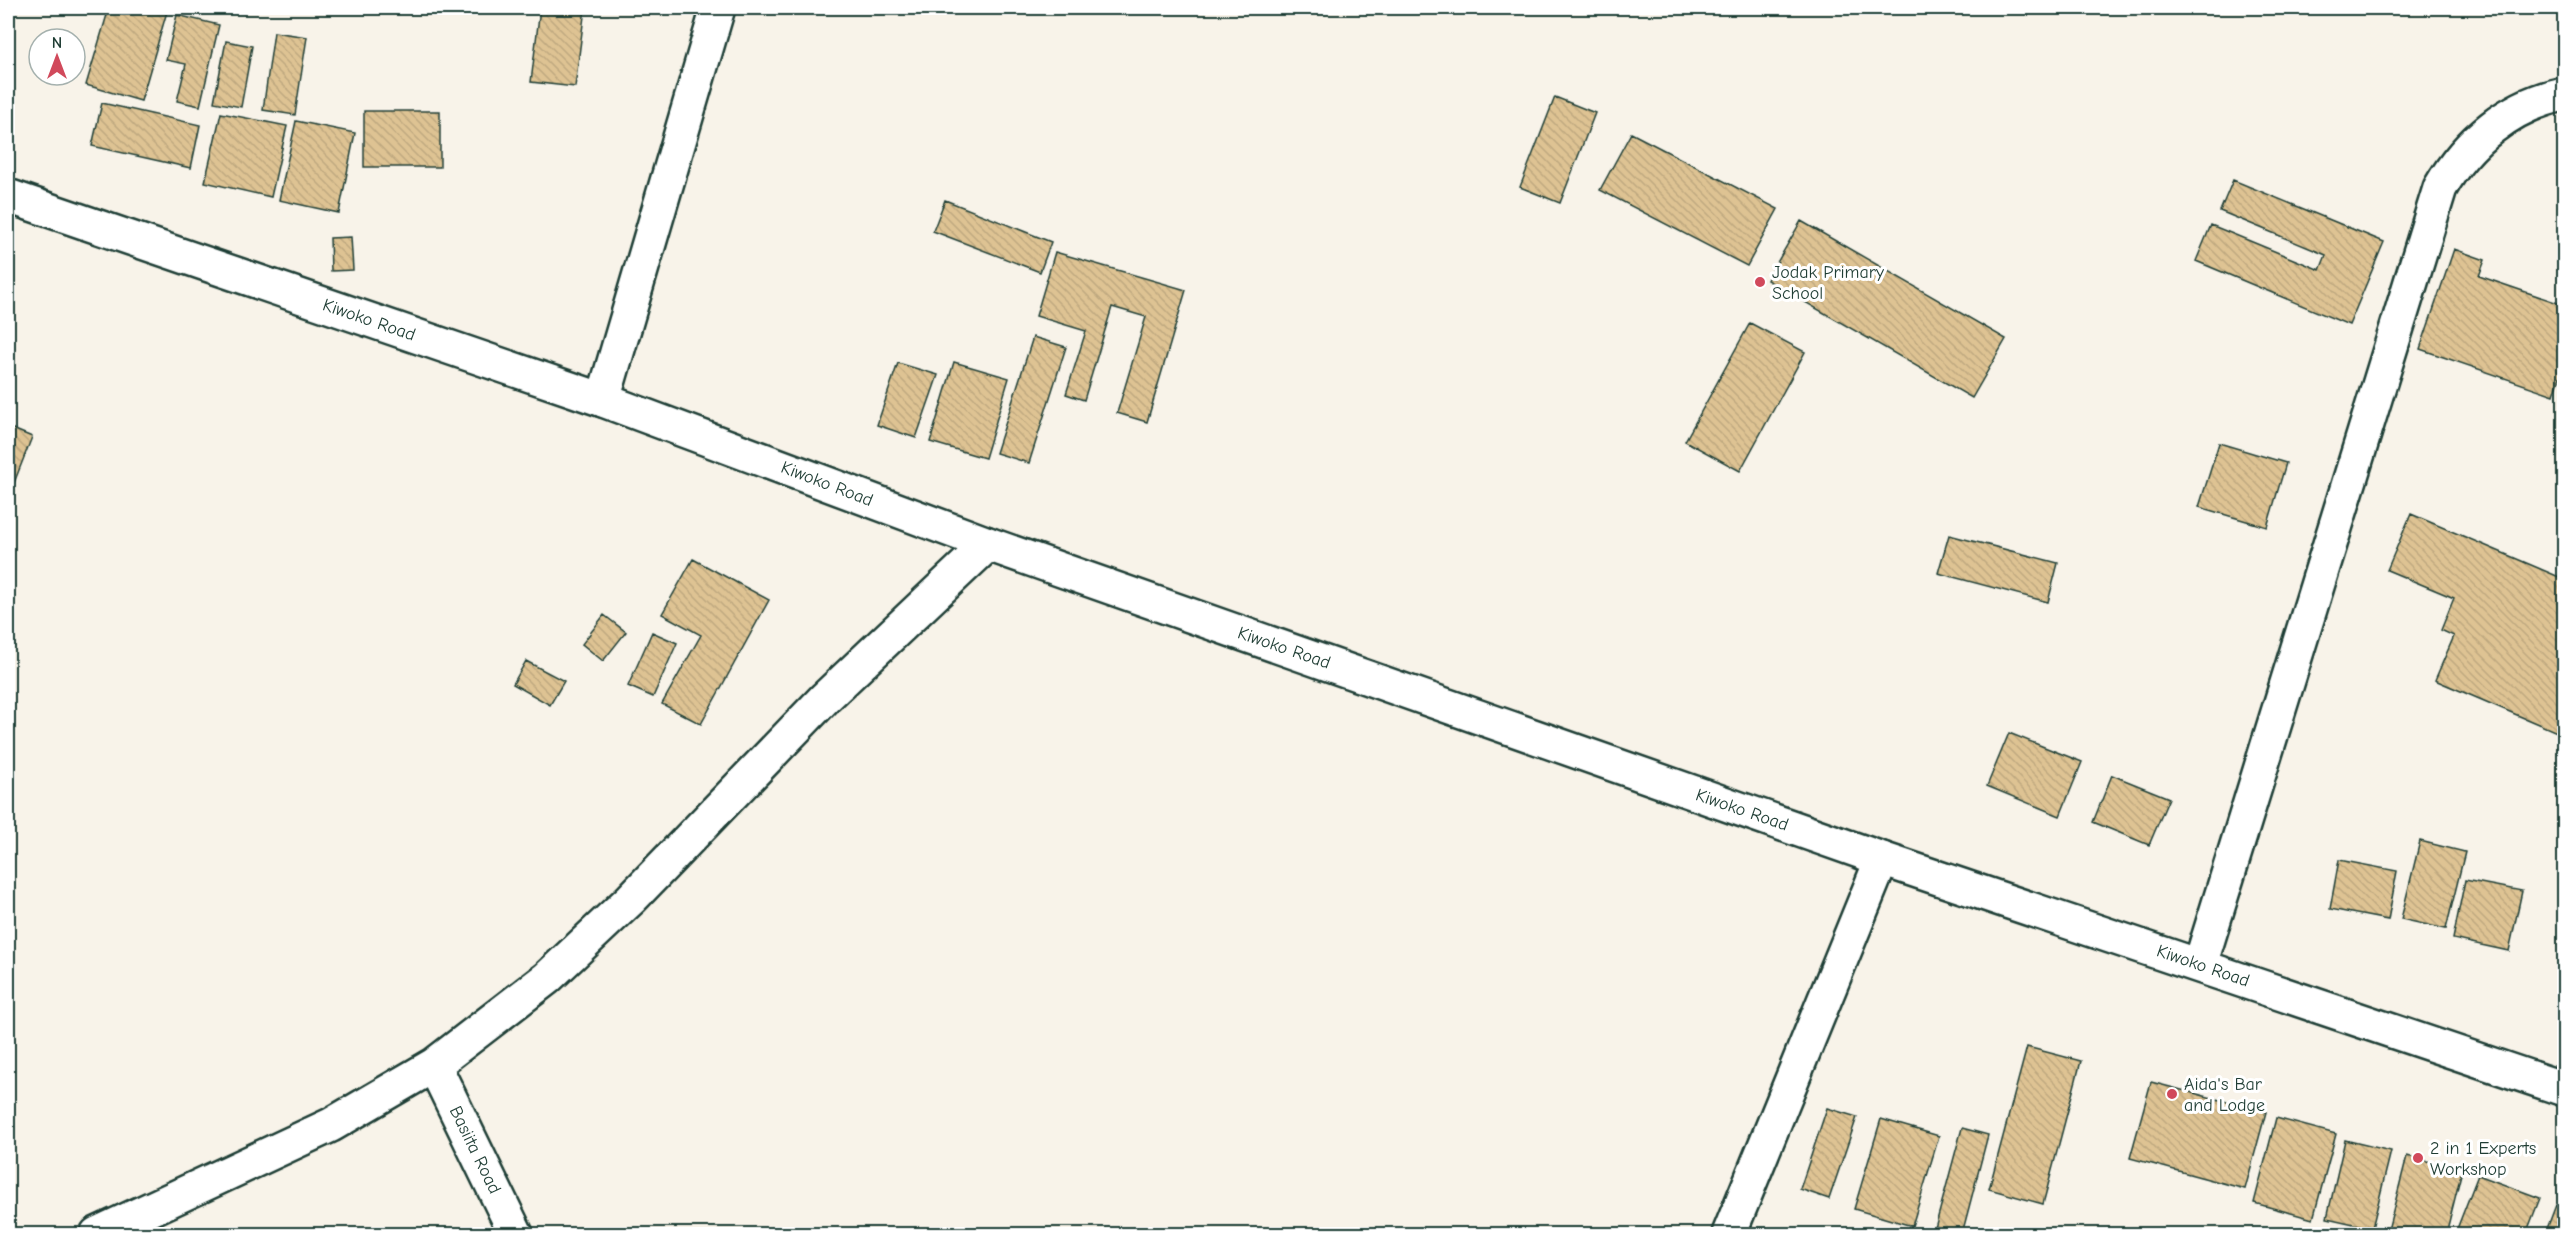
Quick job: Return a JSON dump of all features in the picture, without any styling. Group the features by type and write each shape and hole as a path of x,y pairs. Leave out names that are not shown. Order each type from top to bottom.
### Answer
{"street":[{"path":"603,400 718,8"},
{"path":"2200,965 2440,188 2457,163 2490,128 2521,108 2565,94"},
{"name":"Kiwoko Road","path":"8,196 603,400 988,544 1882,860 2565,1089"},
{"path":"97,1234 331,1125 434,1065 547,978 631,899 825,698 988,544"},
{"path":"1729,1234 1882,860"},
{"name":"Basiita Road","path":"434,1065 516,1234"}],"building":[{"path":"109,8 168,8 141,101 87,85"},
{"path":"540,8 585,8 575,87 531,82"},
{"path":"177,15 219,25 200,106 177,101 186,64 166,60"},
{"path":"274,32 307,37 295,115 263,110"},
{"path":"226,41 252,46 241,107 214,102"},
{"path":"1555,97 1595,113 1560,203 1520,187"},
{"path":"102,103 200,125 191,168 92,146"},
{"path":"364,111 440,111 440,167 364,167"},
{"path":"221,113 287,126 271,197 205,182"},
{"path":"296,121 355,133 339,213 279,200"},
{"path":"1631,133 1778,209 1747,266 1600,190"},
{"path":"2233,180 2384,242 2349,325 2196,261 2211,225 2320,270 2326,255 2220,211"},
{"path":"945,200 1051,242 1040,272 933,231"},
{"path":"1801,221 2006,339 1972,398 1767,280"},
{"path":"351,237 353,270 331,271 330,238"},
{"path":"2454,249 2485,260 2479,276 2564,305 2564,364 2554,395 2420,349"},
{"path":"1055,252 1186,290 1147,422 1117,413 1146,317 1112,307 1084,400 1066,394 1086,331 1036,316"},
{"path":"1750,323 1805,352 1740,471 1685,441"},
{"path":"1033,337 1066,347 1029,463 996,453"},
{"path":"954,362 1009,378 985,458 930,442"},
{"path":"898,363 938,375 916,438 877,425"},
{"path":"8,427 32,437 8,498"},
{"path":"2219,443 2286,463 2267,527 2199,507"},
{"path":"2411,514 2564,579 2564,735 2435,680 2454,636 2441,630 2454,598 2387,570"},
{"path":"1949,535 2058,563 2048,602 1938,573"},
{"path":"693,559 769,600 701,724 662,704 701,635 662,614"},
{"path":"604,615 626,632 603,661 582,644"},
{"path":"652,632 677,643 653,697 628,686"},
{"path":"526,661 564,681 550,705 513,684"},
{"path":"2009,733 2082,762 2060,816 1987,786"},
{"path":"2112,775 2169,798 2149,845 2093,822"},
{"path":"2420,841 2465,852 2446,929 2401,919"},
{"path":"2339,860 2397,871 2388,920 2330,909"},
{"path":"2465,880 2522,891 2509,951 2453,939"},
{"path":"2027,1047 2081,1061 2043,1204 1989,1189"},
{"path":"2151,1082 2266,1112 2245,1189 2130,1158"},
{"path":"1827,1108 1857,1117 1829,1199 1800,1189"},
{"path":"2276,1118 2336,1134 2313,1219 2254,1203"},
{"path":"1881,1119 1939,1136 1912,1226 1854,1209"},
{"path":"1962,1128 1988,1135 1962,1234 1958,1234 1935,1228"},
{"path":"2345,1140 2391,1151 2372,1228 2327,1218"},
{"path":"2407,1156 2462,1170 2446,1234 2387,1234"},
{"path":"2478,1175 2540,1198 2526,1234 2455,1234"},
{"path":"2556,1205 2564,1208 2564,1234 2545,1234"}],"place":[{"name":"Jodak Primary School","path":"1760,282"},
{"name":"Aida's Bar and Lodge","path":"2172,1094"},
{"name":"2 in 1 Experts Workshop","path":"2418,1158"}]}
